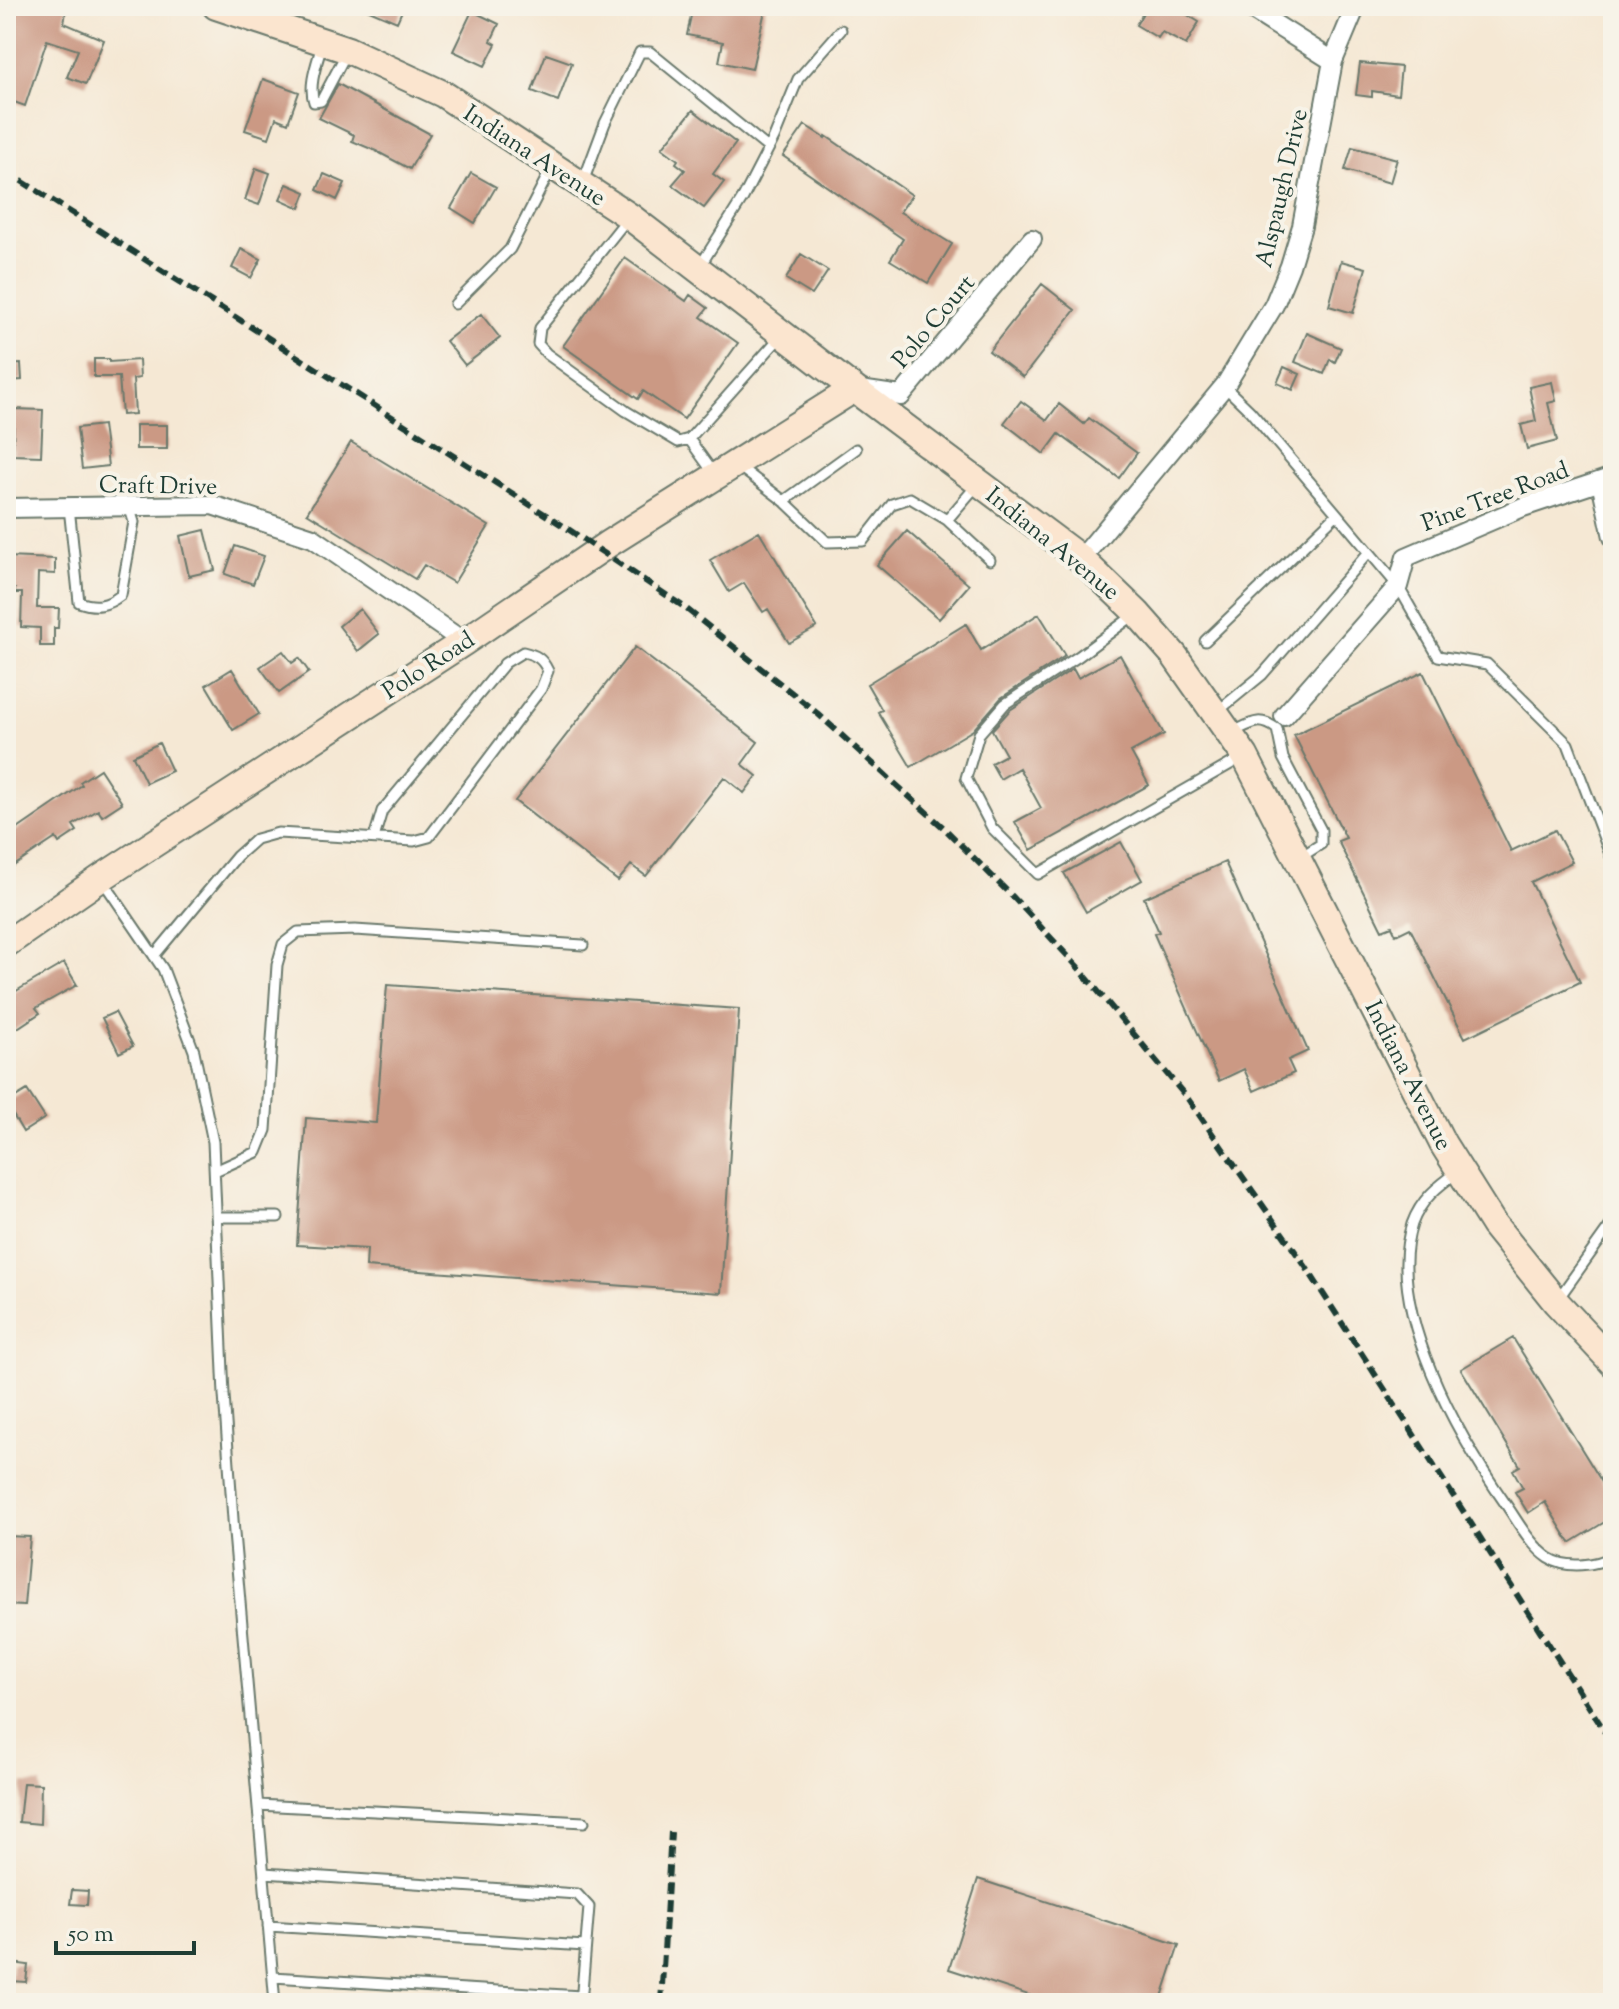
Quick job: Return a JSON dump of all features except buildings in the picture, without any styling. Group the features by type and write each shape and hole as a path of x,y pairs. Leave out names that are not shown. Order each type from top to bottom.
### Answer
{"main road":[{"name":"Indiana Avenue","path":"216,6 335,46 443,94 582,185 629,216 1081,559 1137,613 1174,655 1245,756 1443,1144 1494,1225 1556,1302 1613,1363"},
{"name":"Polo Road","path":"6,944 608,544 854,389"}],"street":[{"path":"1246,6 1333,61"},
{"name":"Alspaugh Drive","path":"1081,559 1224,386 1254,342 1274,305 1290,266 1305,211 1333,61 1356,6"},
{"name":"Polo Court","path":"854,389 901,396 1032,239"},
{"path":"1607,479 1613,537"},
{"name":"Pine Tree Road","path":"1284,716 1398,586 1406,557 1523,507 1607,479"},
{"name":"Craft Drive","path":"6,508 212,505 313,538 464,642"}],"lane":[{"path":"698,269 743,198 798,79 841,30"},
{"path":"335,46 327,93 321,101 314,102 315,73 335,46"},
{"path":"582,185 605,123 640,52 650,52 768,148"},
{"path":"455,304 510,249 553,166"},
{"path":"629,216 540,328 538,344 547,354 626,411 678,442 689,439 783,334"},
{"path":"1224,386 1250,411 1398,586 1438,656 1487,664 1568,744 1613,862"},
{"path":"689,439 725,469 784,501 827,542 863,541 892,504 910,498 947,520 990,560"},
{"path":"784,501 856,449"},
{"path":"947,520 979,484"},
{"path":"69,507 79,602 91,607 112,602 121,595 134,522 129,506"},
{"path":"1205,641 1336,515"},
{"path":"1223,723 1369,552"},
{"path":"1137,613 1079,656 1005,704 979,734 966,778 992,828 1038,874 1245,756"},
{"path":"154,956 237,856 256,839 278,833 414,841 429,837 541,689 548,671 536,654 523,652 505,663 382,811 374,838"},
{"path":"1223,723 1259,720 1277,729 1283,758 1321,830 1321,844 1299,858"},
{"path":"101,878 163,969 194,1051 213,1142 232,1502 275,2003"},
{"path":"215,1171 257,1152 266,1130 277,965 283,944 298,932 355,930 583,945"},
{"path":"1460,1170 1431,1191 1419,1209 1408,1241 1410,1298 1423,1351 1461,1433 1499,1495 1544,1554 1556,1561 1586,1565 1613,1556"},
{"path":"216,1217 278,1217"},
{"path":"1556,1302 1613,1222"},
{"path":"258,1805 584,1822"},
{"path":"264,1873 577,1894 589,1907 581,1999 273,1977"},
{"path":"268,1926 585,1946"}],"railway":[{"path":"6,171 565,527 684,607 817,713 944,828 1077,966 1188,1099 1306,1267 1613,1744"},
{"path":"661,2003 671,1832"}]}
